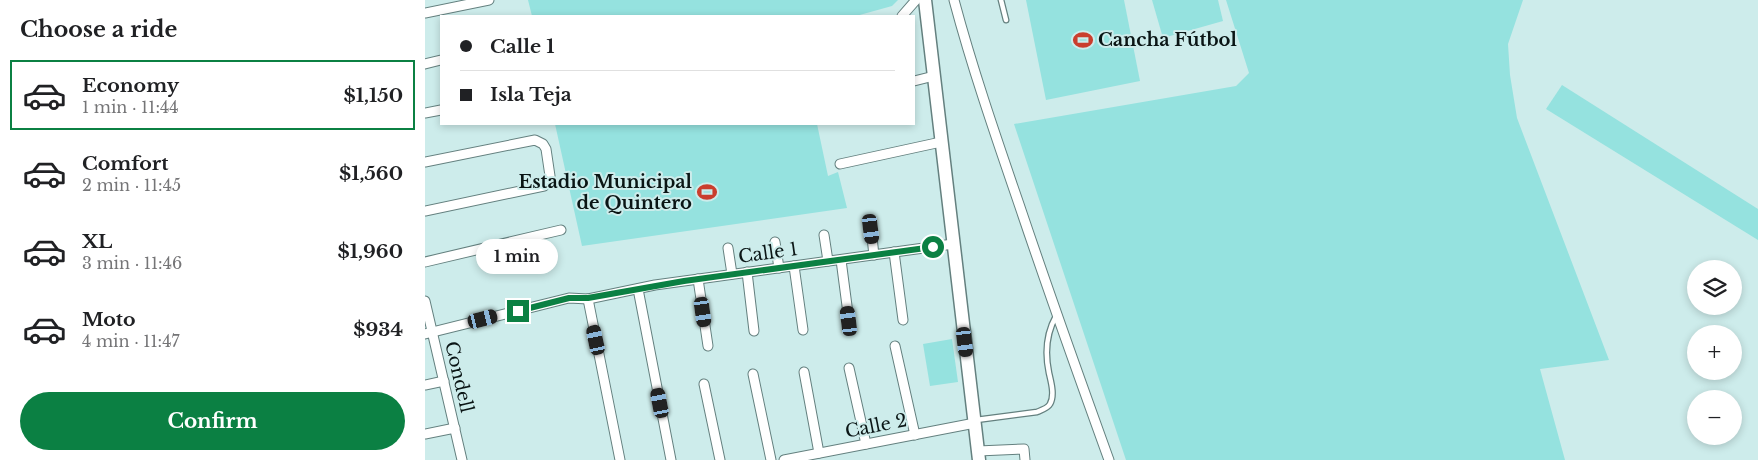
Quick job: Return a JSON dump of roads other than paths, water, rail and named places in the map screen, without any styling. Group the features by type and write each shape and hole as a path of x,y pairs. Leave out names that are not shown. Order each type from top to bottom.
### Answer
{"main road":[{"path":"925,0 978,456"}],"street":[{"path":"425,14 489,0"},
{"path":"903,15 916,0"},
{"path":"954,0 971,63 1057,315 1109,460"},
{"path":"425,64 440,60"},
{"path":"915,81 933,76"},
{"path":"425,113 440,110"},
{"path":"425,162 535,140 545,146 550,173 549,181 544,186 425,211"},
{"path":"840,164 941,142"},
{"path":"871,229 874,255"},
{"path":"425,262 561,230"},
{"path":"824,235 828,261"},
{"path":"775,242 779,268"},
{"name":"Calle 1","path":"429,333 569,298 588,298 698,279 953,244"},
{"path":"728,248 732,274"},
{"path":"894,252 903,320"},
{"path":"841,260 849,321"},
{"path":"794,266 803,330"},
{"path":"747,272 754,331"},
{"path":"698,279 708,346"},
{"path":"638,289 671,460"},
{"path":"588,298 620,460"},
{"name":"Condell","path":"425,301 429,333 444,382 462,460"},
{"path":"895,346 915,435"},
{"path":"849,368 866,444"},
{"path":"804,372 819,453"},
{"path":"753,374 771,460"},
{"path":"425,385 444,382"},
{"path":"705,384 720,460"},
{"name":"Calle 2","path":"784,460 915,435 975,421"},
{"path":"425,434 455,428"},
{"path":"978,456 1023,449 1025,460"}],"lane":[{"path":"1001,0 1006,20"},
{"path":"975,421 1033,413 1042,410 1051,403 1047,345 1049,330 1057,315"}],"place":[{"name":"Cancha Fútbol","path":"1083,40"},
{"name":"Estadio Municipal de Quintero","path":"707,192"}]}
